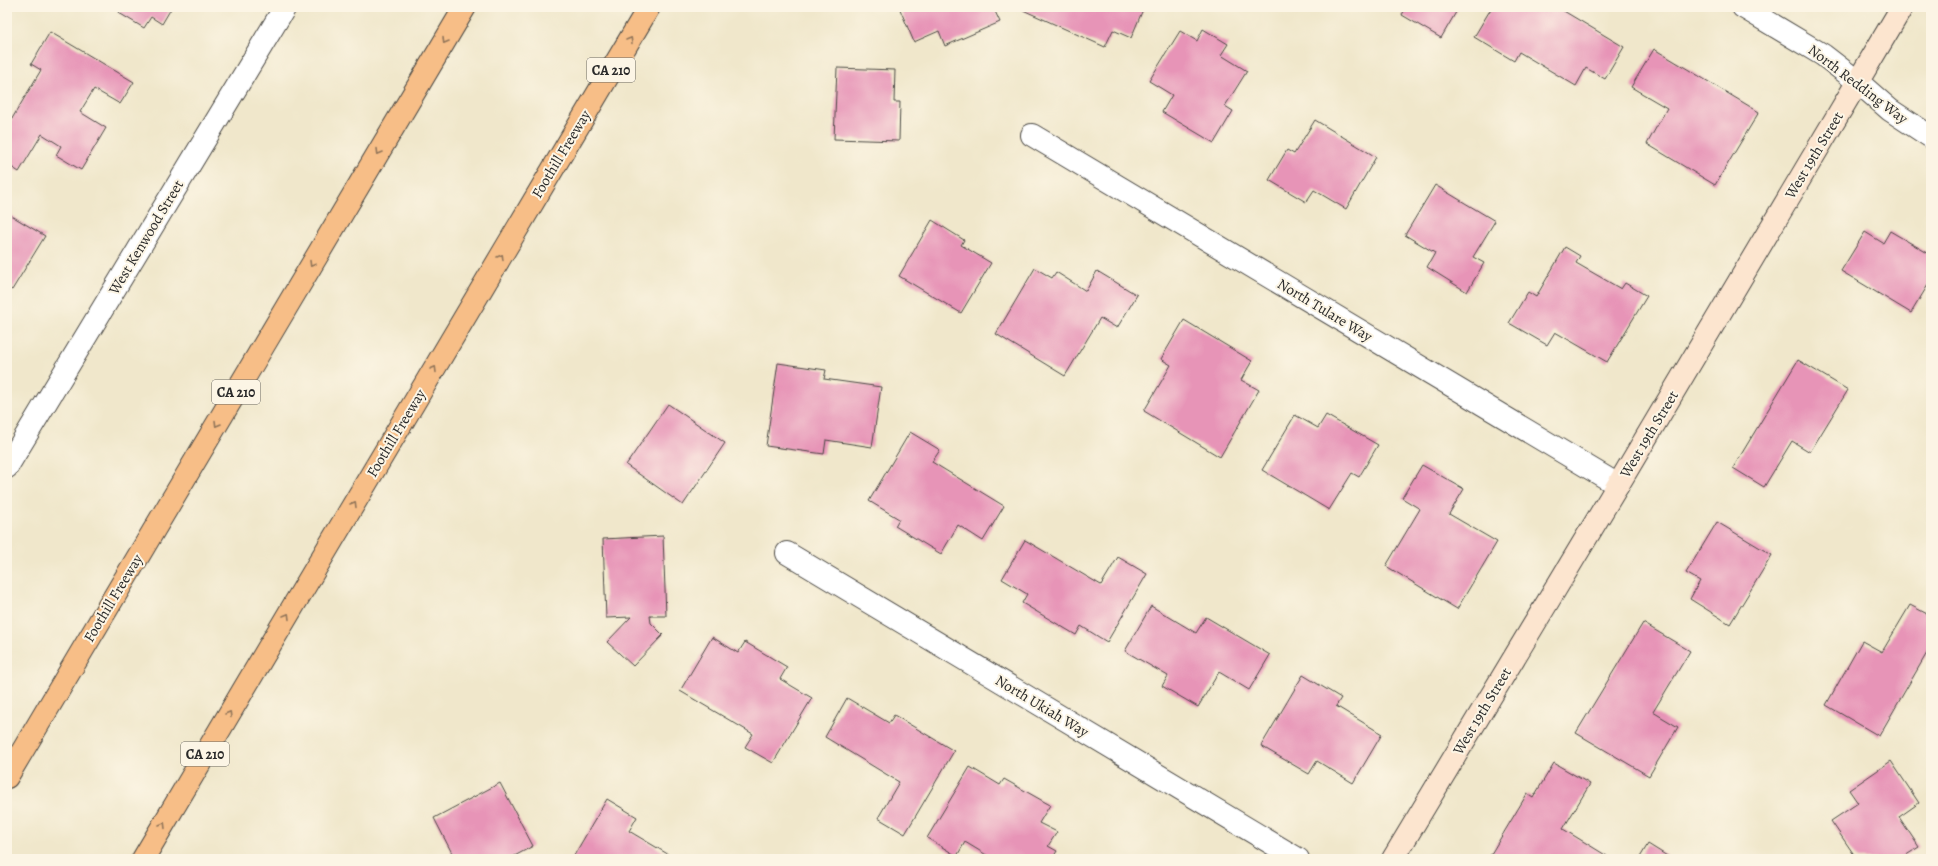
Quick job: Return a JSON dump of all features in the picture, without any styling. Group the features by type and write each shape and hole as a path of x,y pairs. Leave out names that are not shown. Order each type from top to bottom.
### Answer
{"highway":[{"name":"Foothill Freeway","path":"7,777 465,7"},
{"name":"Foothill Freeway","path":"143,859 649,7"}],"main road":[{"name":"West 19th Street","path":"1393,859 1618,485 1902,7"}],"street":[{"name":"West Kenwood Street","path":"7,466 285,7"},
{"name":"North Redding Way","path":"1743,7 1823,55 1858,82 1890,110 1931,137"},
{"name":"North Tulare Way","path":"1032,135 1618,485"},
{"name":"North Ukiah Way","path":"787,553 1298,859"}],"building":[{"path":"123,7 172,7 162,24 151,17 144,28 119,13"},
{"path":"899,7 993,7 1000,22 945,46 939,31 914,42"},
{"path":"1025,7 1144,7 1131,38 1113,30 1105,47 1023,10"},
{"path":"1406,7 1459,7 1441,38 1402,15"},
{"path":"1492,7 1557,7 1624,47 1605,79 1586,68 1576,86 1519,52 1514,61 1474,37"},
{"path":"1203,29 1228,44 1221,55 1247,71 1225,106 1233,111 1214,143 1162,112 1172,95 1149,81 1180,31 1197,41"},
{"path":"50,32 134,82 120,104 94,89 80,112 106,128 81,170 56,155 61,146 42,134 19,172 7,164 7,120 10,122 41,70 31,64"},
{"path":"1654,49 1759,112 1715,185 1647,144 1667,108 1631,87"},
{"path":"837,68 895,70 894,102 900,102 899,141 834,139"},
{"path":"1315,120 1376,157 1346,209 1314,190 1306,202 1269,180 1287,150 1294,154"},
{"path":"1435,185 1495,221 1473,257 1484,263 1467,292 1427,267 1435,253 1405,235"},
{"path":"7,213 45,236 12,290 7,287"},
{"path":"932,220 964,240 961,245 991,263 961,313 899,276"},
{"path":"1890,231 1931,255 1931,280 1911,313 1841,271 1865,232 1883,243"},
{"path":"1565,247 1580,256 1576,263 1621,289 1625,283 1647,296 1607,362 1555,332 1547,345 1509,323 1528,292 1536,297"},
{"path":"1035,268 1052,278 1056,272 1086,291 1097,271 1137,295 1117,328 1100,318 1065,376 996,334"},
{"path":"1184,320 1252,361 1241,380 1259,390 1220,457 1144,411 1171,365 1161,359"},
{"path":"1798,360 1848,390 1810,452 1792,441 1764,487 1733,468"},
{"path":"778,363 826,370 824,379 881,387 872,447 826,440 824,454 766,446"},
{"path":"668,404 725,443 683,505 626,465"},
{"path":"1295,415 1318,428 1326,415 1378,445 1359,477 1352,473 1329,510 1262,470"},
{"path":"910,432 940,450 932,462 1004,506 983,541 958,525 941,554 895,526 899,519 869,501"},
{"path":"1422,465 1464,489 1449,514 1497,542 1457,609 1386,566 1420,509 1402,498"},
{"path":"1717,522 1772,555 1730,624 1690,599 1700,581 1686,573"},
{"path":"663,536 666,616 650,616 651,623 663,635 633,666 607,642 631,617 606,618 603,539"},
{"path":"1025,540 1101,585 1118,557 1147,574 1107,642 1081,626 1076,635 1022,603 1027,594 1002,579"},
{"path":"1910,605 1931,616 1931,646 1879,736 1826,705 1862,641 1882,652"},
{"path":"1151,606 1196,633 1206,617 1270,655 1249,690 1219,672 1198,707 1162,686 1168,676 1125,651"},
{"path":"1643,623 1690,651 1653,712 1678,727 1649,776 1576,733"},
{"path":"712,637 738,653 745,642 787,667 780,679 812,698 773,763 745,747 753,734 680,691"},
{"path":"1303,675 1341,698 1336,706 1382,734 1353,783 1317,761 1309,774 1261,746"},
{"path":"847,698 889,723 894,715 954,751 905,834 878,818 899,782 825,737"},
{"path":"1891,761 1919,803 1899,817 1919,847 1900,859 1857,859 1831,821 1858,803 1849,790"},
{"path":"1554,763 1590,784 1563,829 1607,856 1605,859 1488,859 1527,794 1533,798"},
{"path":"970,767 1000,785 1004,779 1050,805 1039,823 1057,832 1048,846 1057,851 1052,859 993,859 965,842 957,856 927,838"},
{"path":"500,783 533,846 509,859 455,859 434,818"},
{"path":"607,799 637,817 629,831 676,859 572,859"},
{"path":"1648,844 1672,859 1639,859"}]}
